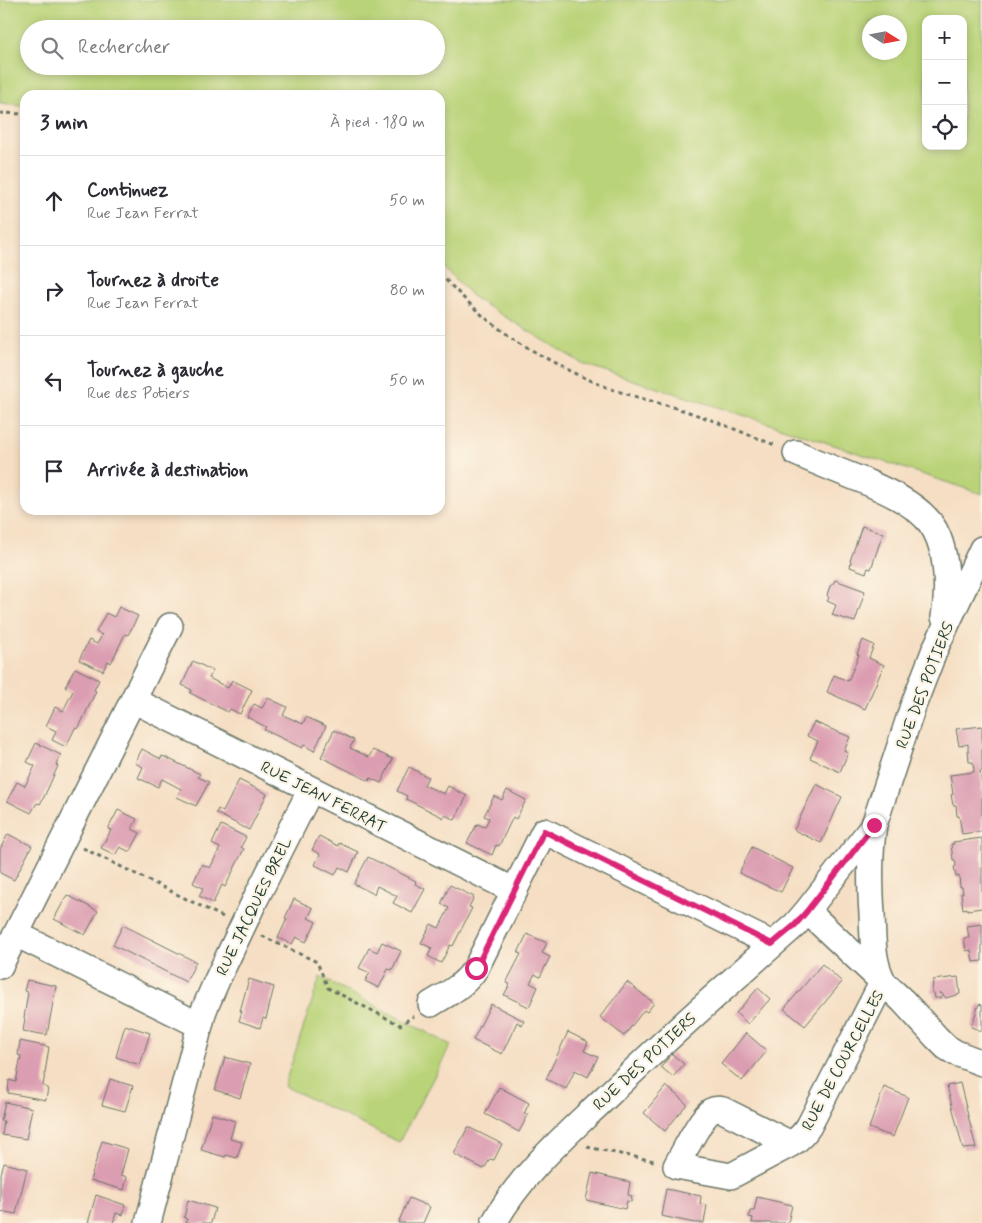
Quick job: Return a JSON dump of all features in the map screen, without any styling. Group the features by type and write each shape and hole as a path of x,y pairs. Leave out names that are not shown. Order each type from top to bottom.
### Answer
{"street":[{"path":"796,454 901,499 928,519 939,540 946,576 944,615 935,648"},
{"name":"RUE DES POTIERS","path":"883,981 877,966 873,941 870,859 874,825 913,706 935,648 982,549"},
{"path":"0,966 170,626"},
{"name":"RUE JEAN FERRAT","path":"133,700 515,891"},
{"name":"RUE JACQUES BREL","path":"148,1223 199,1025 225,962 311,789"},
{"name":"RUE DES POTIERS","path":"494,1223 510,1197 560,1141 643,1062 795,925 874,825"},
{"path":"431,1004 462,984 480,962 544,831 772,944"},
{"path":"807,911 883,981"},
{"path":"16,934 199,1025"},
{"name":"RUE DE COURCELLES","path":"791,1144 723,1110 717,1109 712,1110 704,1118 676,1166 731,1176 791,1144 804,1134 883,981 946,1047 982,1063"}],"path":[{"path":"0,113 20,114"},
{"path":"445,279 490,321 537,353 568,370 614,390 679,409 796,454"},
{"path":"560,1141 676,1166"}],"green space":[{"path":"0,0 982,0 982,494 583,364 474,298 445,268 445,90 20,90 20,105 0,103"},
{"path":"320,977 451,1045 399,1142 284,1086"}],"building":[{"path":"862,526 883,533 871,569 868,568 866,573 850,567 850,561"},
{"path":"835,580 865,591 855,622 832,615 836,605 827,601 829,598 827,595 830,586"},
{"path":"119,607 138,616 128,635 125,634 111,663 108,661 103,671 79,660 89,640 97,644 102,635 96,632 106,613 114,617"},
{"path":"863,640 874,645 869,658 884,665 865,709 827,692 834,675 848,681"},
{"path":"193,661 213,671 209,678 228,688 232,680 252,690 240,714 230,709 228,712 190,693 192,690 182,685"},
{"path":"75,668 99,680 82,721 78,729 75,728 66,747 52,740 56,731 46,726 55,707 63,711 73,691 65,687"},
{"path":"268,698 287,707 283,715 303,724 306,717 326,726 314,751 304,745 302,748 264,730 266,727 247,717 254,704 262,708"},
{"path":"814,722 850,737 844,751 848,753 840,772 810,758 818,741 807,736"},
{"path":"982,726 982,771 980,771 982,784 982,831 962,834 956,805 953,805 950,775 974,772 973,762 969,762 968,744 959,746 956,729"},
{"path":"334,730 354,740 350,748 369,757 373,750 393,759 381,783 370,778 369,781 321,757"},
{"path":"36,743 61,755 44,797 40,804 37,803 31,813 7,801 17,782 25,786 35,766 27,762"},
{"path":"142,749 161,759 162,756 165,757 200,774 198,777 209,782 196,806 177,797 181,789 162,779 158,787 138,778 143,767 135,763"},
{"path":"409,767 428,777 424,785 444,794 448,786 467,796 455,820 445,815 444,818 406,799 407,796 397,791"},
{"path":"239,780 267,794 249,830 216,813 218,809 223,812"},
{"path":"816,784 842,797 821,843 794,830"},
{"path":"507,790 526,800 516,819 513,817 499,846 496,845 492,855 467,843 477,824 485,827 489,818 484,816 494,796 502,800"},
{"path":"118,810 137,819 132,829 140,833 130,852 120,847 115,855 101,848 111,830 108,829"},
{"path":"221,825 246,837 241,847 244,849 225,887 222,885 213,903 199,896 203,888 193,883 202,864 210,868 220,848 212,844"},
{"path":"8,834 32,846 14,880 0,873 0,849"},
{"path":"319,836 338,846 339,843 358,852 349,872 339,867 335,875 315,865 320,854 312,850"},
{"path":"982,838 982,908 967,910 967,908 963,909 962,887 960,887 959,876 956,877 954,867 956,866 955,860 953,860 951,844 954,844 953,842"},
{"path":"752,847 793,868 781,892 739,873"},
{"path":"368,857 416,881 415,884 425,889 412,913 393,903 397,896 377,886 374,894 354,884"},
{"path":"450,885 474,897 469,907 472,908 453,946 450,945 441,963 428,956 432,948 421,943 431,924 439,928 449,908 441,904"},
{"path":"67,895 98,911 85,935 54,919"},
{"path":"294,899 313,908 308,918 316,922 306,942 296,937 292,944 278,938"},
{"path":"982,924 982,961 973,962 971,950 966,951 964,938 969,938 967,926"},
{"path":"123,925 196,962 186,982 113,945"},
{"path":"527,934 547,943 542,953 550,957 540,977 535,974 530,983 538,987 529,1007 504,995 510,984 506,983 521,954 518,953"},
{"path":"382,942 401,951 392,970 388,969 379,988 365,981 370,973 359,968 369,948 377,952"},
{"path":"822,964 842,982 805,1026 784,1009"},
{"path":"958,977 960,994 946,998 940,992 941,998 935,998 934,993 932,993 933,980"},
{"path":"249,979 274,987 266,1019 263,1018 260,1028 239,1021"},
{"path":"27,980 56,986 47,1035 23,1031 28,992 24,991"},
{"path":"627,982 654,1003 647,1012 644,1010 624,1036 600,1017"},
{"path":"758,988 770,999 748,1024 736,1013"},
{"path":"491,1004 524,1021 522,1025 517,1022 502,1054 473,1040"},
{"path":"979,1004 982,1005 982,1031 971,1027"},
{"path":"125,1025 150,1033 140,1065 116,1057"},
{"path":"568,1032 588,1042 584,1051 598,1057 588,1077 575,1070 566,1089 546,1079"},
{"path":"746,1033 767,1051 742,1081 721,1064"},
{"path":"20,1041 49,1047 43,1086 48,1088 46,1100 8,1093 9,1080 16,1082 21,1056 18,1055"},
{"path":"672,1054 684,1064 673,1077 661,1067"},
{"path":"225,1057 250,1064 240,1098 215,1090"},
{"path":"110,1079 133,1086 125,1111 102,1105"},
{"path":"960,1083 976,1148 963,1149 947,1086"},
{"path":"666,1086 687,1104 665,1131 644,1113"},
{"path":"499,1087 529,1103 524,1114 528,1115 519,1132 485,1114"},
{"path":"884,1087 908,1097 893,1137 869,1128"},
{"path":"5,1102 32,1108 26,1139 2,1135 4,1121 1,1121"},
{"path":"212,1114 235,1121 230,1139 242,1142 237,1158 226,1155 225,1157 201,1150"},
{"path":"468,1127 502,1144 494,1160 490,1159 484,1169 454,1154"},
{"path":"102,1141 128,1149 121,1175 127,1177 124,1190 90,1180"},
{"path":"4,1163 27,1169 16,1214 0,1211 0,1178"},
{"path":"592,1173 630,1182 628,1195 632,1196 631,1202 627,1201 625,1209 586,1200"},
{"path":"666,1189 701,1196 700,1204 707,1205 704,1223 661,1216"},
{"path":"96,1195 125,1205 123,1215 116,1213 113,1223 88,1223"},
{"path":"757,1197 792,1205 788,1223 752,1223 753,1218 749,1217 750,1211 754,1211"},
{"path":"409,1198 430,1207 423,1223 398,1223"},
{"path":"188,1200 215,1208 211,1223 186,1223 187,1219 184,1218"}],"route":[{"path":"476,968 544,831 772,944 795,925 874,825"}]}
